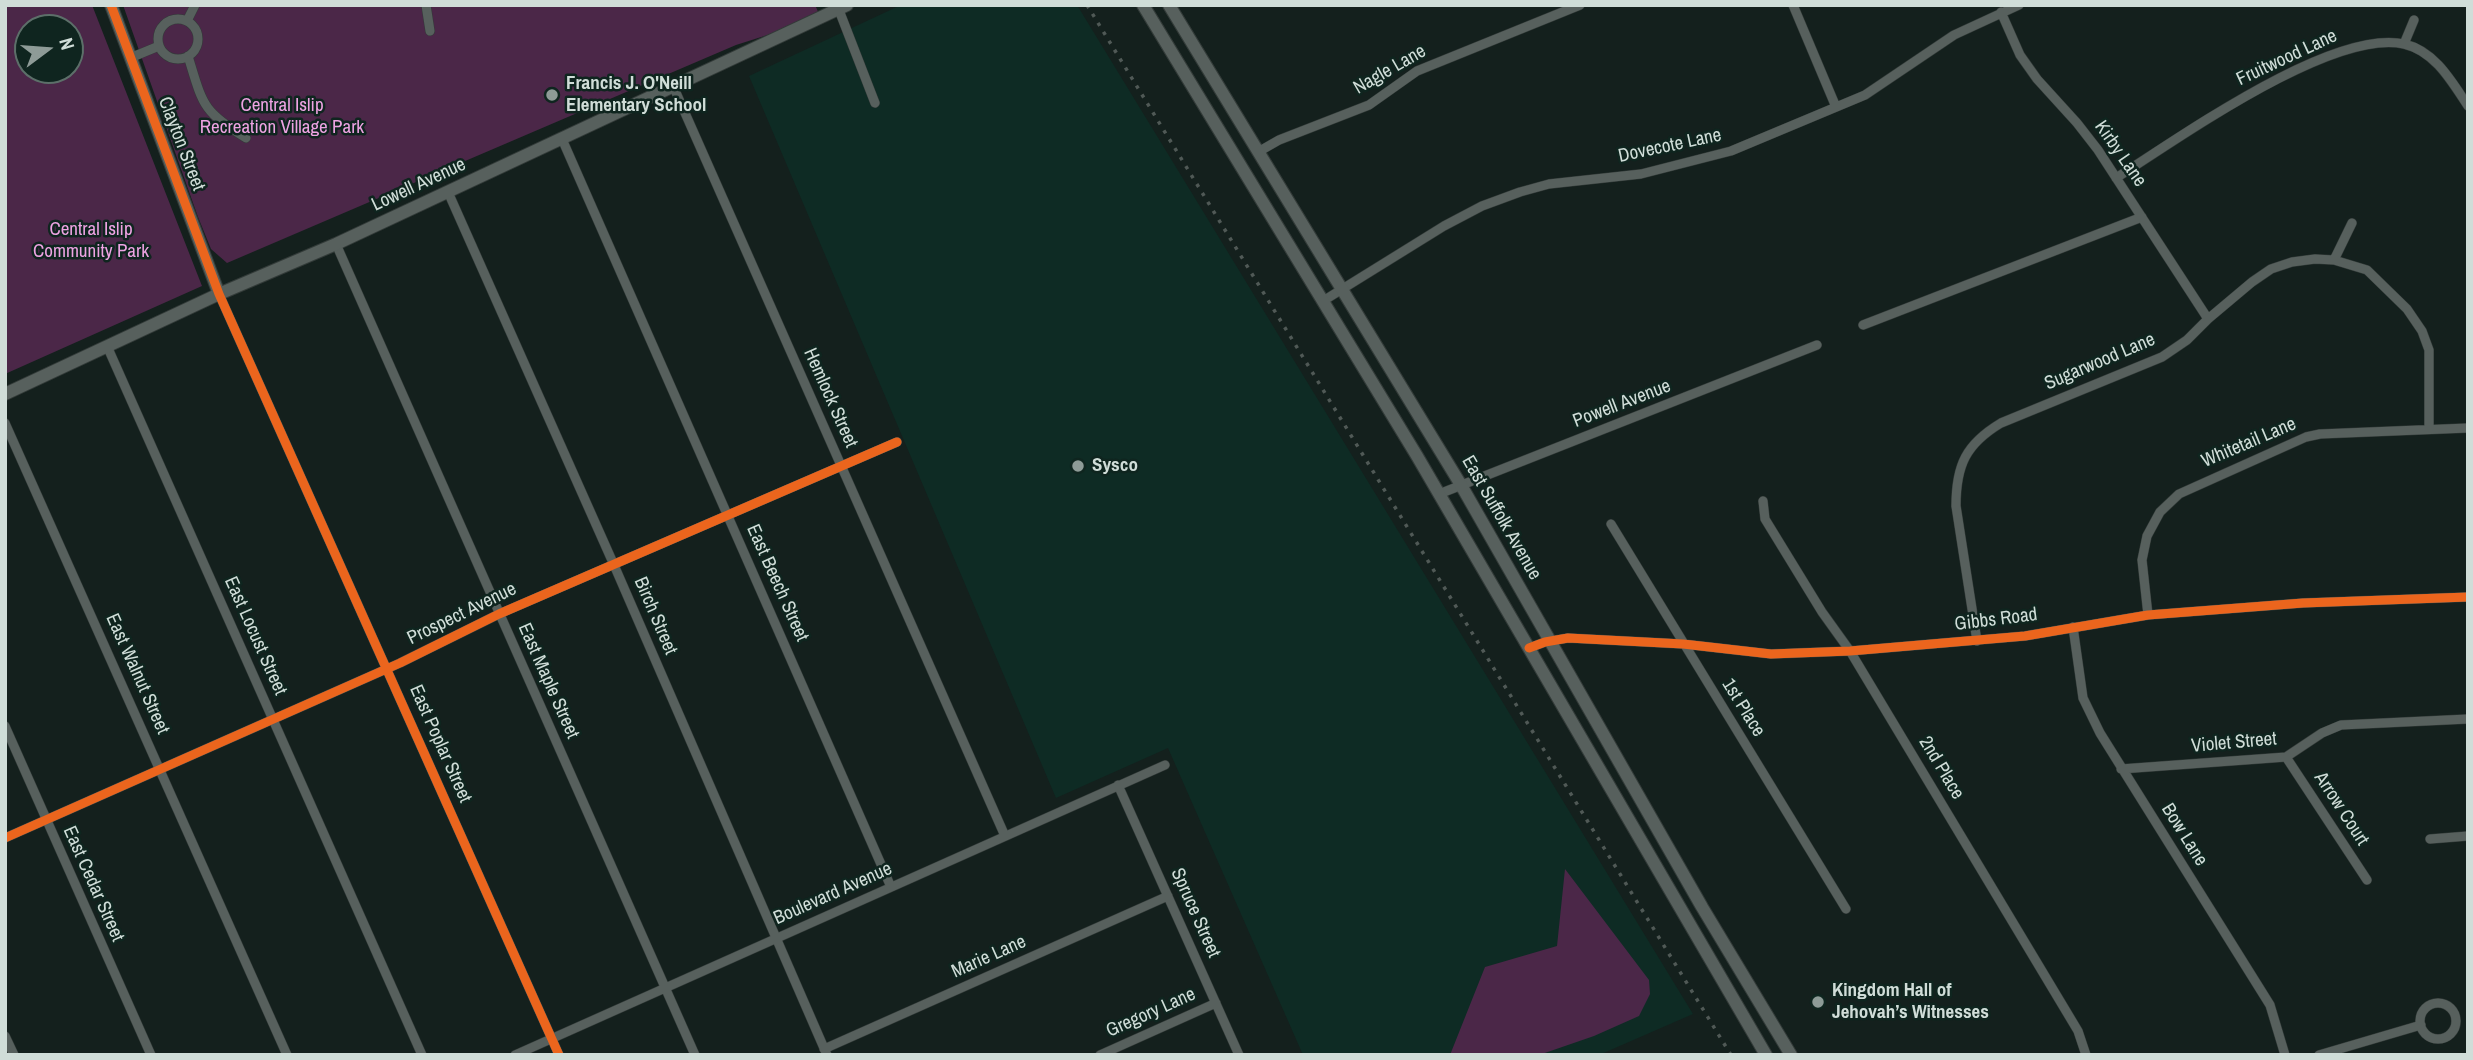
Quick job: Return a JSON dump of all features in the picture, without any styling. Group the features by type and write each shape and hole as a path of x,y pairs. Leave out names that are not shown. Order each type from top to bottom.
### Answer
{"main road":[{"name":"Clayton Street","path":"111,5 219,294"},
{"path":"1143,5 1439,494 1766,1055"},
{"name":"East Suffolk Avenue","path":"1169,5 1461,485 1702,907 1791,1055"},
{"name":"Lowell Avenue","path":"5,394 674,88 841,6"}],"street":[{"path":"187,22 195,5"},
{"path":"426,5 430,31"},
{"name":"Nagle Lane","path":"1258,152 1279,140 1369,105 1417,71 1580,5"},
{"path":"1793,5 1836,107"},
{"name":"Dovecote Lane","path":"1323,301 1444,226 1482,206 1520,192 1581,179 1641,174 1731,152 1865,95 1954,35 2019,5"},
{"path":"841,6 875,103"},
{"name":"Kirby Lane","path":"2001,12 2020,55 2037,79 2077,123 2208,319"},
{"path":"175,19 187,22 192,25 197,36 196,47 188,56 171,58 159,46 159,34 165,24 175,19"},
{"path":"2414,20 2404,44 2422,52 2440,66 2468,106"},
{"name":"Fruitwood Lane","path":"2116,178 2257,89 2288,74 2352,47 2375,43 2404,44"},
{"path":"130,58 159,46"},
{"path":"188,56 207,110 219,122 246,138"},
{"name":"Hemlock Street","path":"674,88 1005,836"},
{"name":"East Beech Street","path":"562,139 891,887"},
{"name":"Birch Street","path":"448,192 614,565 825,1052"},
{"path":"1863,325 2142,217"},
{"path":"2334,260 2352,223"},
{"name":"East Maple Street","path":"336,244 695,1055"},
{"name":"Sugarwood Lane","path":"1976,641 1956,506 1956,483 1967,454 1981,435 2001,423 2162,357 2187,340 2252,282 2271,270 2292,262 2334,260 2367,270 2407,309 2422,331 2429,350 2429,428"},
{"name":"East Poplar Street","path":"219,294 559,1055"},
{"name":"Powell Avenue","path":"1439,494 1817,345"},
{"name":"East Locust Street","path":"107,346 422,1055"},
{"name":"East Walnut Street","path":"5,423 287,1055"},
{"name":"Whitetail Lane","path":"2148,615 2142,560 2147,536 2160,512 2179,494 2320,433 2468,428"},
{"name":"Prospect Avenue","path":"5,838 387,669 499,614 730,517 897,442"},
{"name":"2nd Place","path":"1763,501 1765,519 1822,612 1850,651 2078,1031 2086,1055"},
{"name":"1st Place","path":"1611,524 1846,909"},
{"name":"Gibbs Road","path":"1529,648 1550,641 1592,639 1683,644 1771,654 1850,651 2025,636 2148,615 2303,603 2468,597"},
{"name":"Bow Lane","path":"2073,627 2083,698 2121,769 2270,1005 2286,1055"},
{"name":"Violet Street","path":"2121,769 2286,757 2322,733 2341,725 2468,719"},
{"name":"East Cedar Street","path":"5,726 151,1055"},
{"name":"Arrow Court","path":"2286,757 2367,880"},
{"name":"Boulevard Avenue","path":"515,1055 1165,765"},
{"name":"Spruce Street","path":"1118,785 1240,1055"},
{"path":"2430,839 2468,836"},
{"name":"Marie Lane","path":"825,1052 1168,896"},
{"name":"Gregory Lane","path":"1100,1055 1216,1003"},
{"path":"2434,1003 2447,1005 2456,1016 2454,1030 2443,1038 2430,1036 2421,1025 2423,1012 2434,1003"},
{"path":"2319,1055 2421,1025"},
{"path":"5,1036 14,1055"}],"shaded area":[{"path":"901,5 1077,5 1693,1014 1599,1055 1303,1055 1168,748 1056,798 749,76"}],"green space":[{"name":"Central Islip Community Park","path":"5,5 92,5 202,286 5,374"},
{"name":"Central Islip Recreation Village Park","path":"123,5 815,5 821,18 736,45 227,263 211,249 198,217"},
{"path":"1565,869 1649,980 1650,994 1639,1016 1594,1036 1539,1055 1450,1055 1485,967 1557,946"}],"railway":[{"path":"1087,5 1731,1055"}],"cycle path":[{"path":"111,5 219,294 559,1055"},
{"path":"5,838 400,663 499,614 897,442"},
{"path":"1529,648 1568,638 1683,644 1771,654 1850,651 2025,636 2148,615 2303,603 2468,597"}],"place":[{"name":"Francis J. O'Neill Elementary School","path":"552,95"},
{"name":"Sysco","path":"1078,466"},
{"name":"Kingdom Hall of Jehovah’s Witnesses","path":"1818,1002"}]}
